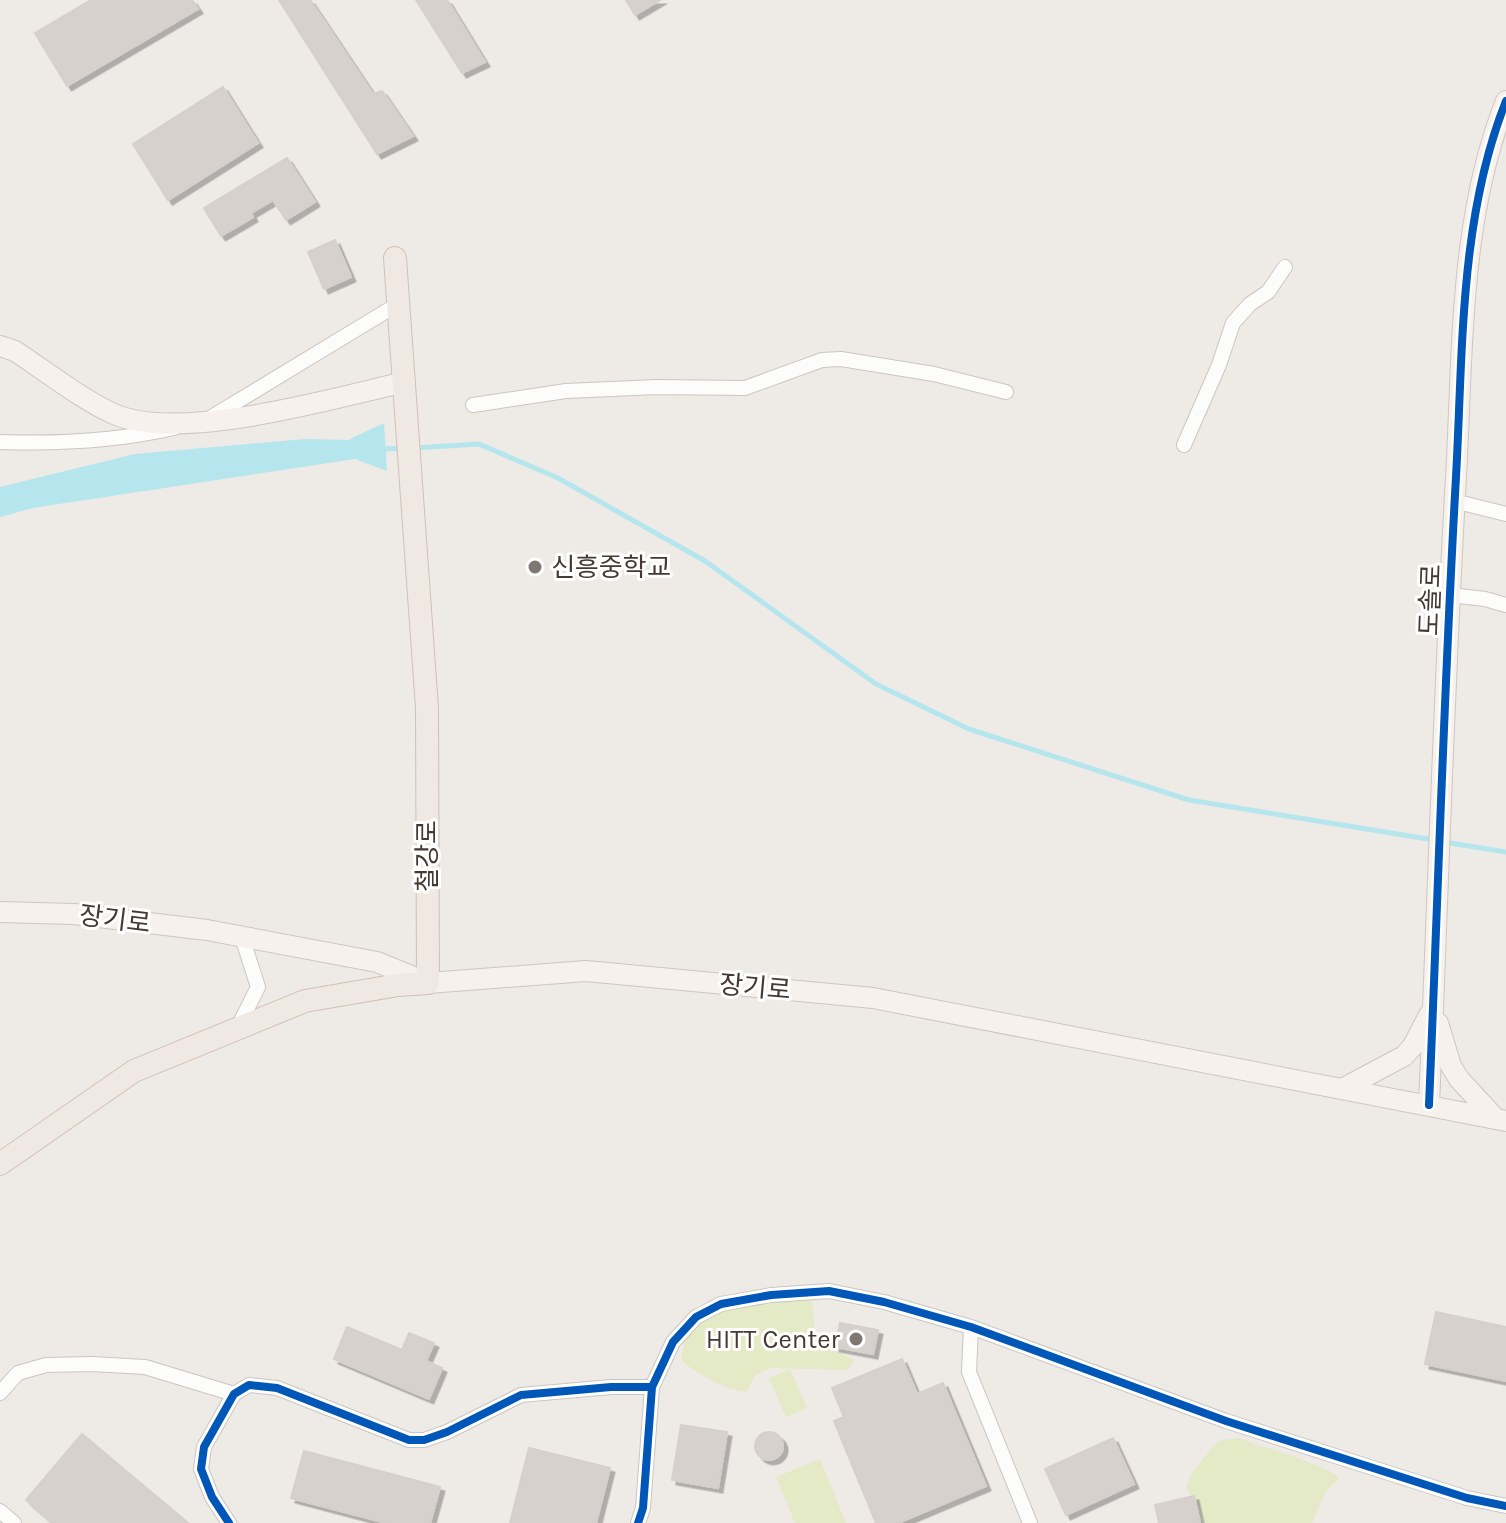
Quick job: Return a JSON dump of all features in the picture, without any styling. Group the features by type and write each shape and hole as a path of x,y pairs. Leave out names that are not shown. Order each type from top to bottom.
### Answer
{"main road":[{"name":"도솔로","path":"1429,1105 1454,501 1468,260 1492,137 1506,101"},
{"name":"철강로","path":"395,258 427,708 428,983"},
{"path":"0,346 15,351 113,414 146,422 204,422 273,412 405,382"},
{"name":"장기로","path":"0,912 74,914 242,937 377,962 428,983 586,971 873,998 1501,1120"},
{"path":"0,1164 134,1071 305,1001 428,983"},
{"path":"1342,1089 1404,1056 1413,1046 1433,1008"},
{"path":"1433,1008 1451,1066 1459,1079 1501,1120"}],"street":[{"path":"1184,445 1219,365 1233,323 1250,304 1268,292 1285,267"},
{"path":"0,442 43,444 141,436 204,422 398,304"},
{"path":"473,405 566,391 657,387 745,388 822,360 841,359 934,374 1006,392"},
{"path":"1454,501 1506,514"},
{"path":"1450,595 1506,605"},
{"path":"237,1029 258,987 242,937"},
{"path":"638,1523 643,1508 652,1387 673,1342 696,1317 721,1304 771,1295 829,1291 884,1302 971,1327 1226,1421 1467,1498 1506,1506"},
{"path":"971,1327 969,1372 1030,1523"},
{"path":"0,1393 18,1373 46,1365 92,1364 145,1367 234,1394"},
{"path":"229,1523 212,1497 201,1469 204,1447 234,1394 249,1385 277,1388 409,1440 424,1440 447,1432 521,1395 611,1387 652,1387"},
{"path":"0,1511 14,1523"}],"green space":[{"path":"801,1296 812,1300 816,1341 854,1360 848,1370 770,1368 754,1376 747,1392 712,1381 681,1360 686,1336 706,1316 738,1305"},
{"path":"790,1369 807,1408 786,1417 769,1378"},
{"path":"1238,1438 1303,1460 1339,1477 1325,1493 1312,1523 1204,1523 1199,1506 1186,1488 1192,1473 1218,1441"},
{"path":"820,1459 846,1523 795,1523 776,1477"}],"water":[{"path":"384,423 387,471 355,459 33,508 0,517 0,487 12,484 135,454 305,439 348,440"}],"building":[{"path":"91,0 192,0 198,9 67,86 35,33"},
{"path":"279,0 310,0 373,94 382,91 413,136 377,154"},
{"path":"416,0 447,0 485,62 462,73"},
{"path":"626,0 660,0 635,15"},
{"path":"223,87 258,143 168,200 133,144"},
{"path":"287,158 315,202 286,220 273,200 251,213 253,217 221,236 204,208"},
{"path":"335,240 351,277 324,289 308,252"},
{"path":"1436,1312 1506,1327 1506,1381 1425,1364"},
{"name":"HITT Center","path":"840,1323 878,1330 873,1354 835,1347"},
{"path":"347,1327 402,1350 409,1333 434,1343 426,1361 442,1368 429,1399 334,1359"},
{"path":"902,1359 917,1394 943,1383 986,1486 898,1523 876,1523 834,1421 844,1417 832,1388"},
{"path":"681,1425 727,1432 718,1488 672,1480"},
{"path":"769,1432 779,1436 783,1446 779,1456 769,1460 759,1456 755,1446 759,1436"},
{"path":"82,1434 188,1523 53,1523 26,1500"},
{"path":"1113,1438 1134,1484 1066,1515 1045,1469"},
{"path":"529,1448 610,1468 596,1523 510,1523"},
{"path":"304,1451 440,1487 430,1523 386,1523 291,1498"},
{"path":"1194,1496 1200,1523 1159,1523 1155,1505"}],"waterway":[{"path":"414,448 479,444 558,478 705,561 876,684 969,729 1189,800 1434,840"},
{"path":"382,449 404,448"},
{"path":"1444,842 1506,852"}],"cycle path":[{"path":"1429,1105 1466,286 1479,192 1506,101"},
{"path":"638,1523 643,1508 652,1387 673,1342 696,1317 721,1304 771,1295 829,1291 884,1302 971,1327 1226,1421 1467,1498 1506,1506"},
{"path":"229,1523 212,1497 201,1469 204,1447 234,1394 249,1385 277,1388 409,1440 424,1440 447,1432 521,1395 611,1387 652,1387"}],"place":[{"name":"신흥중학교","path":"535,567"},
{"name":"HITT Center","path":"856,1339"}]}
